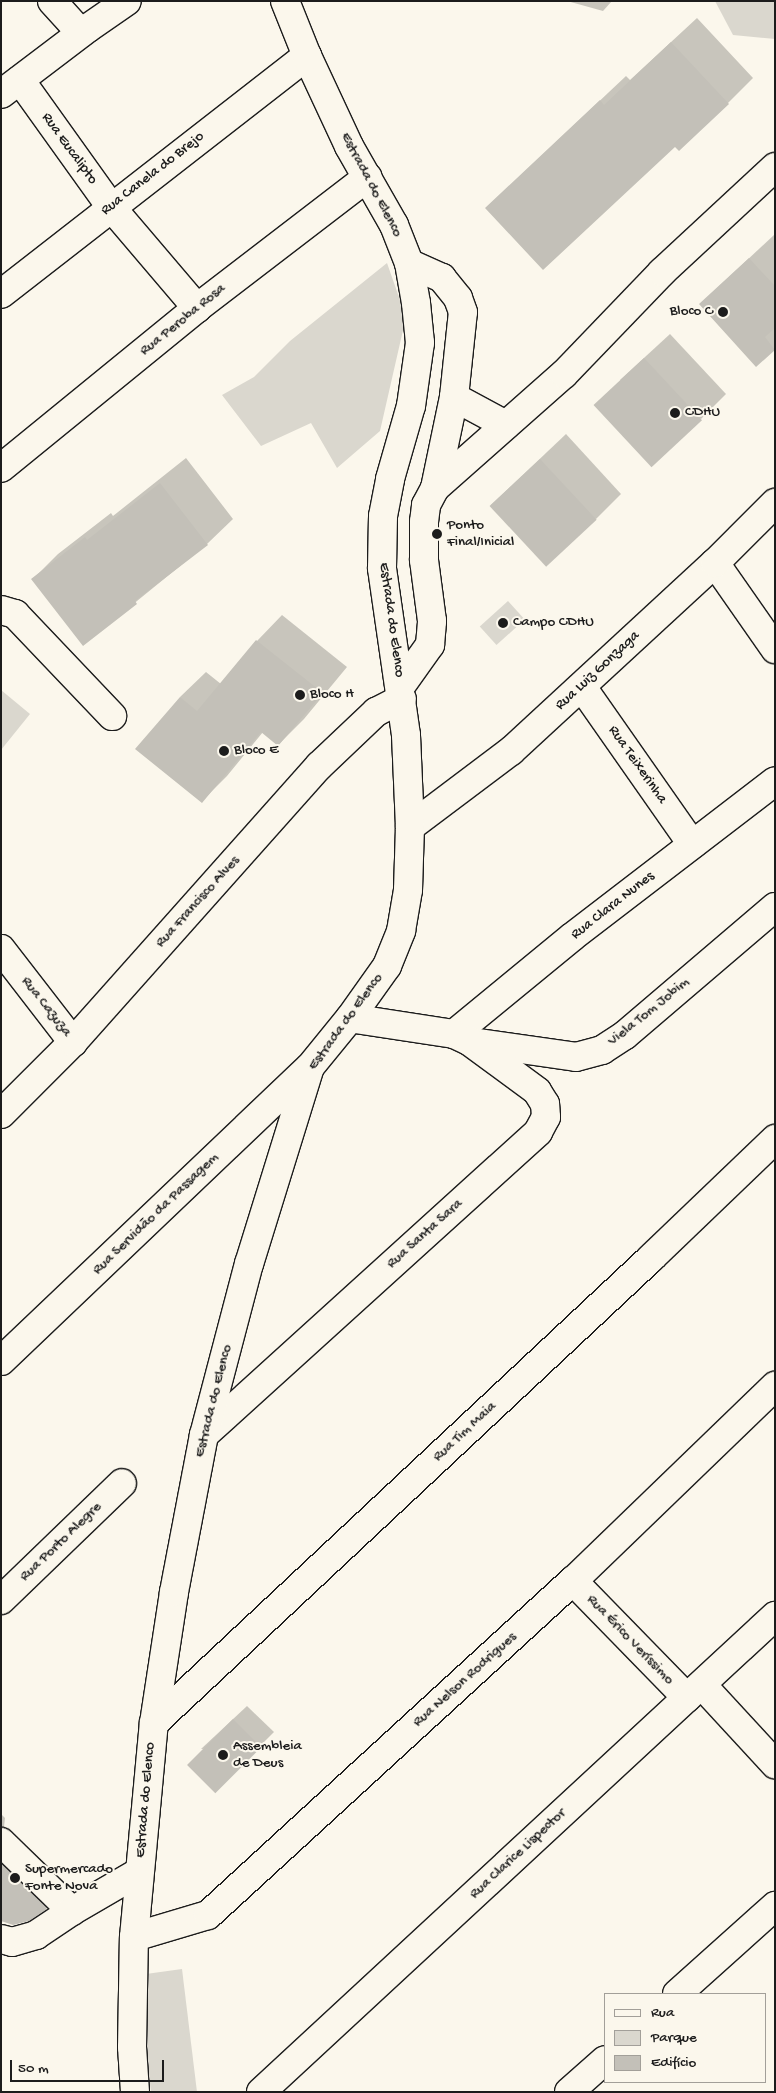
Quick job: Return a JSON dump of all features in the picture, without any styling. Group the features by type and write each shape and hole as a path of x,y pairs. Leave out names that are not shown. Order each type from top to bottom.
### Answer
{"street":[{"path":"52,1 84,31"},
{"path":"84,31 105,1"},
{"path":"10,87 127,1"},
{"name":"Estrada do Elenco","path":"135,2092 132,2047 134,1937 154,1722 174,1592 204,1435 249,1264 310,1067 350,1018 387,966 401,931 408,890 410,827 406,735 382,568 383,516 390,479 411,406 420,343 416,303 409,263 394,225 350,146 307,56 285,1"},
{"name":"Rua Canela do Brejo","path":"1,294 307,56"},
{"name":"Rua Eucalipto","path":"10,87 197,308"},
{"path":"435,488 564,374 662,272 775,167"},
{"name":"Rua Peroba Rosa","path":"1,468 197,308 368,177"},
{"path":"401,693 430,645 432,621 424,560 424,522 426,505 435,488 454,397 463,312 458,298 442,278 409,263"},
{"path":"454,397 506,424"},
{"name":"Rua Luiz Gonzaga","path":"410,827 511,751 715,563 775,503"},
{"path":"715,563 775,649"},
{"path":"1,610 15,614 112,716"},
{"name":"Rua Teixerinha","path":"582,686 692,844"},
{"name":"Rua Francisco Alves","path":"1,1114 73,1042 320,766 376,712 401,693"},
{"name":"Rua Clara Nunes","path":"462,1038 692,844 775,781"},
{"name":"Viela Tom Jobim","path":"350,1018 576,1057 602,1050 625,1035 775,907"},
{"name":"Rua Cazuza","path":"1,949 73,1042"},
{"name":"Rua Santa Sara","path":"204,1435 538,1132 546,1117 545,1104 537,1091 462,1038"},
{"name":"Rua Servidão da Passagem","path":"1,1361 310,1067"},
{"name":"Rua Tim Maia","path":"154,1722 651,1258 775,1139"},
{"name":"Rua Nelson Rodrigues","path":"134,1937 208,1915 574,1581 775,1386"},
{"name":"Rua Porto Alegre","path":"1,1600 122,1483"},
{"name":"Rua Érico Veríssimo","path":"574,1581 775,1764"},
{"name":"Rua Clarice Lispector","path":"261,2092 775,1616"},
{"path":"1,1842 72,1911"},
{"path":"1,1939 12,1942 36,1935 72,1911 139,1872"},
{"path":"678,1993 775,1906"},
{"path":"569,2092 604,2061"}],"green space":[{"path":"715,1 775,1 775,39 733,35"},
{"path":"387,263 406,317 380,431 337,468 311,423 261,446 222,395 254,377 290,341"},
{"name":"Campo CDHU","path":"508,601 525,620 496,645 480,626"},
{"path":"1,690 30,714 1,750"},
{"path":"182,1969 197,2092 151,2092 140,2000 146,1974"}],"building":[{"path":"671,42 729,104 679,151 675,147 543,270 485,208 600,100 604,105"},
{"name":"Bloco C","path":"749,258 775,286 775,328 765,337 775,350 756,367 699,304"},
{"name":"CDHU","path":"644,358 702,420 652,467 594,405"},
{"path":"540,459 597,520 546,567 490,506"},
{"path":"160,483 208,545 135,601 137,604 83,646 31,579 85,537 87,540"},
{"path":"256,640 323,693 278,746 261,732 202,803 135,749 180,697 197,711"},
{"name":"Assembleia de Deus","path":"233,1719 261,1747 215,1793 187,1765"},
{"name":"Supermercado Fonte Nova","path":"1,1864 47,1909 29,1921 13,1925 1,1921"}],"place":[{"name":"Bloco C","path":"723,312"},
{"name":"CDHU","path":"675,413"},
{"name":"Ponto Final/Inicial","path":"437,534"},
{"name":"Campo CDHU","path":"503,623"},
{"name":"Bloco H","path":"300,695"},
{"name":"Bloco E","path":"224,751"},
{"name":"Assembleia de Deus","path":"223,1755"},
{"name":"Supermercado Fonte Nova","path":"15,1878"}]}
